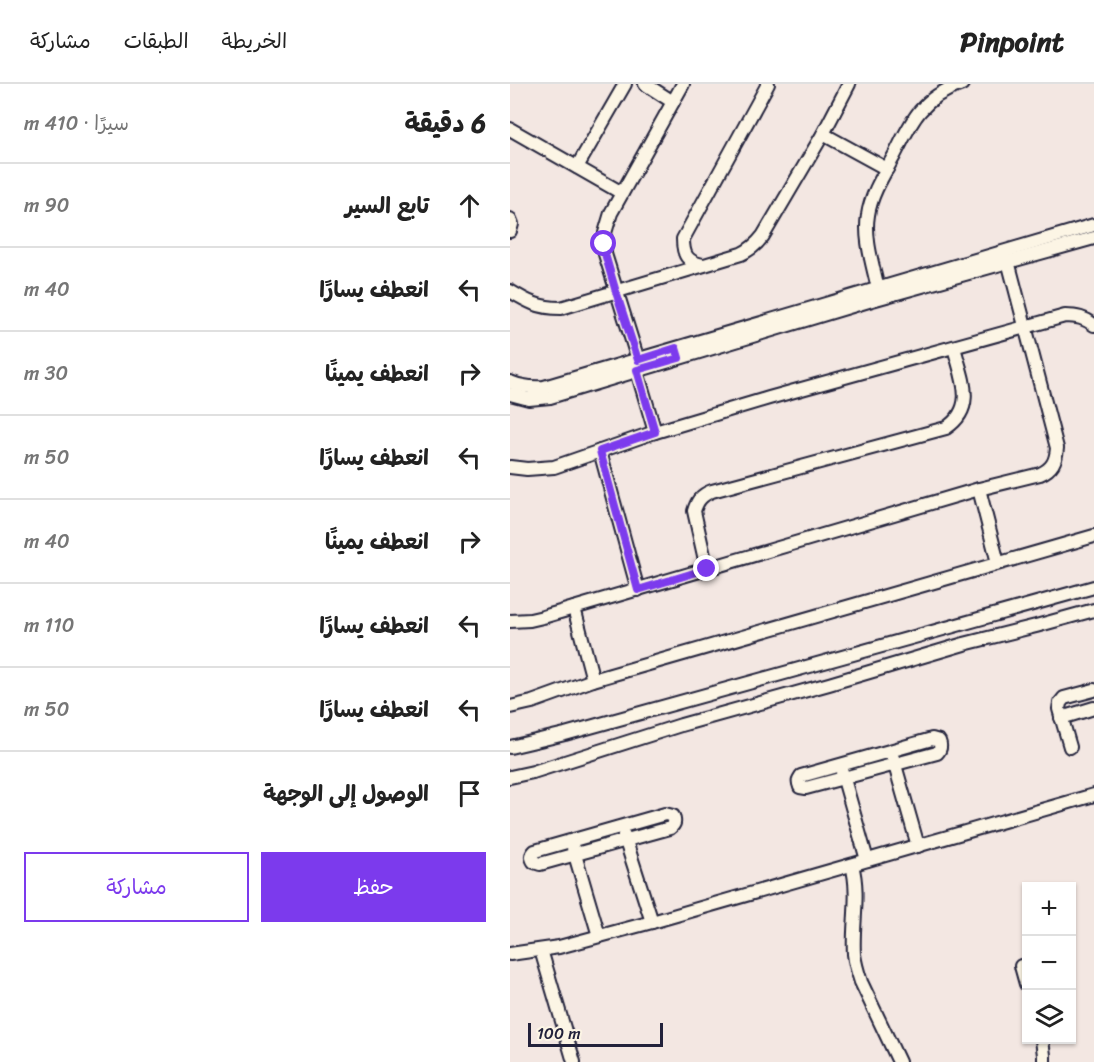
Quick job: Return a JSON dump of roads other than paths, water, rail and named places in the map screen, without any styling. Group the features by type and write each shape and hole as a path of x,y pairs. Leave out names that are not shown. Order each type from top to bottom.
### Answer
{"street":[{"path":"577,167 625,84"},
{"path":"645,84 673,102"},
{"path":"655,432 604,244 607,223 683,84"},
{"path":"705,265 687,258 683,249 683,239 768,84"},
{"path":"510,291 535,306 561,308 749,250 763,237 823,134 849,84"},
{"path":"878,289 867,232 871,200 908,128 920,111 935,97 962,84"},
{"path":"510,129 622,193"},
{"path":"823,134 887,169"},
{"path":"510,219 512,224 510,231"},
{"path":"510,394 529,399 543,399 637,365 937,276 1094,225"},
{"path":"677,353 878,289 1008,261 1094,238"},
{"path":"510,621 530,620 638,590 979,489 1040,474 1051,467 1057,455 1056,442 1008,261"},
{"path":"510,467 527,469 554,467 655,432 780,395 1065,316 1076,316 1094,325"},
{"path":"707,569 694,512 699,498 712,491 946,428 959,416 965,400 965,391 954,347"},
{"path":"510,382 532,388 544,387 637,365"},
{"path":"600,451 638,590"},
{"path":"979,489 998,563"},
{"path":"510,707 532,702 593,680 1094,536"},
{"path":"510,747 544,740 1094,587"},
{"path":"574,608 593,680"},
{"path":"510,777 964,644 1094,610"},
{"path":"1070,747 1059,706 1064,698 1094,690"},
{"path":"1061,718 1094,708"},
{"path":"932,739 939,741 941,746 937,753 806,788 800,787 798,783 801,776 891,751 932,739"},
{"path":"891,751 918,846"},
{"path":"840,765 867,861"},
{"path":"510,954 559,947 652,922 1094,795"},
{"path":"665,814 673,816 674,821 674,825 670,828 540,864 534,862 532,858 535,851 622,826 665,814"},
{"path":"622,826 652,922"},
{"path":"571,841 599,936"},
{"path":"852,865 856,889 854,955 861,982 899,1062"},
{"path":"541,950 574,1062"},
{"path":"1043,1044 1044,1062"}]}
